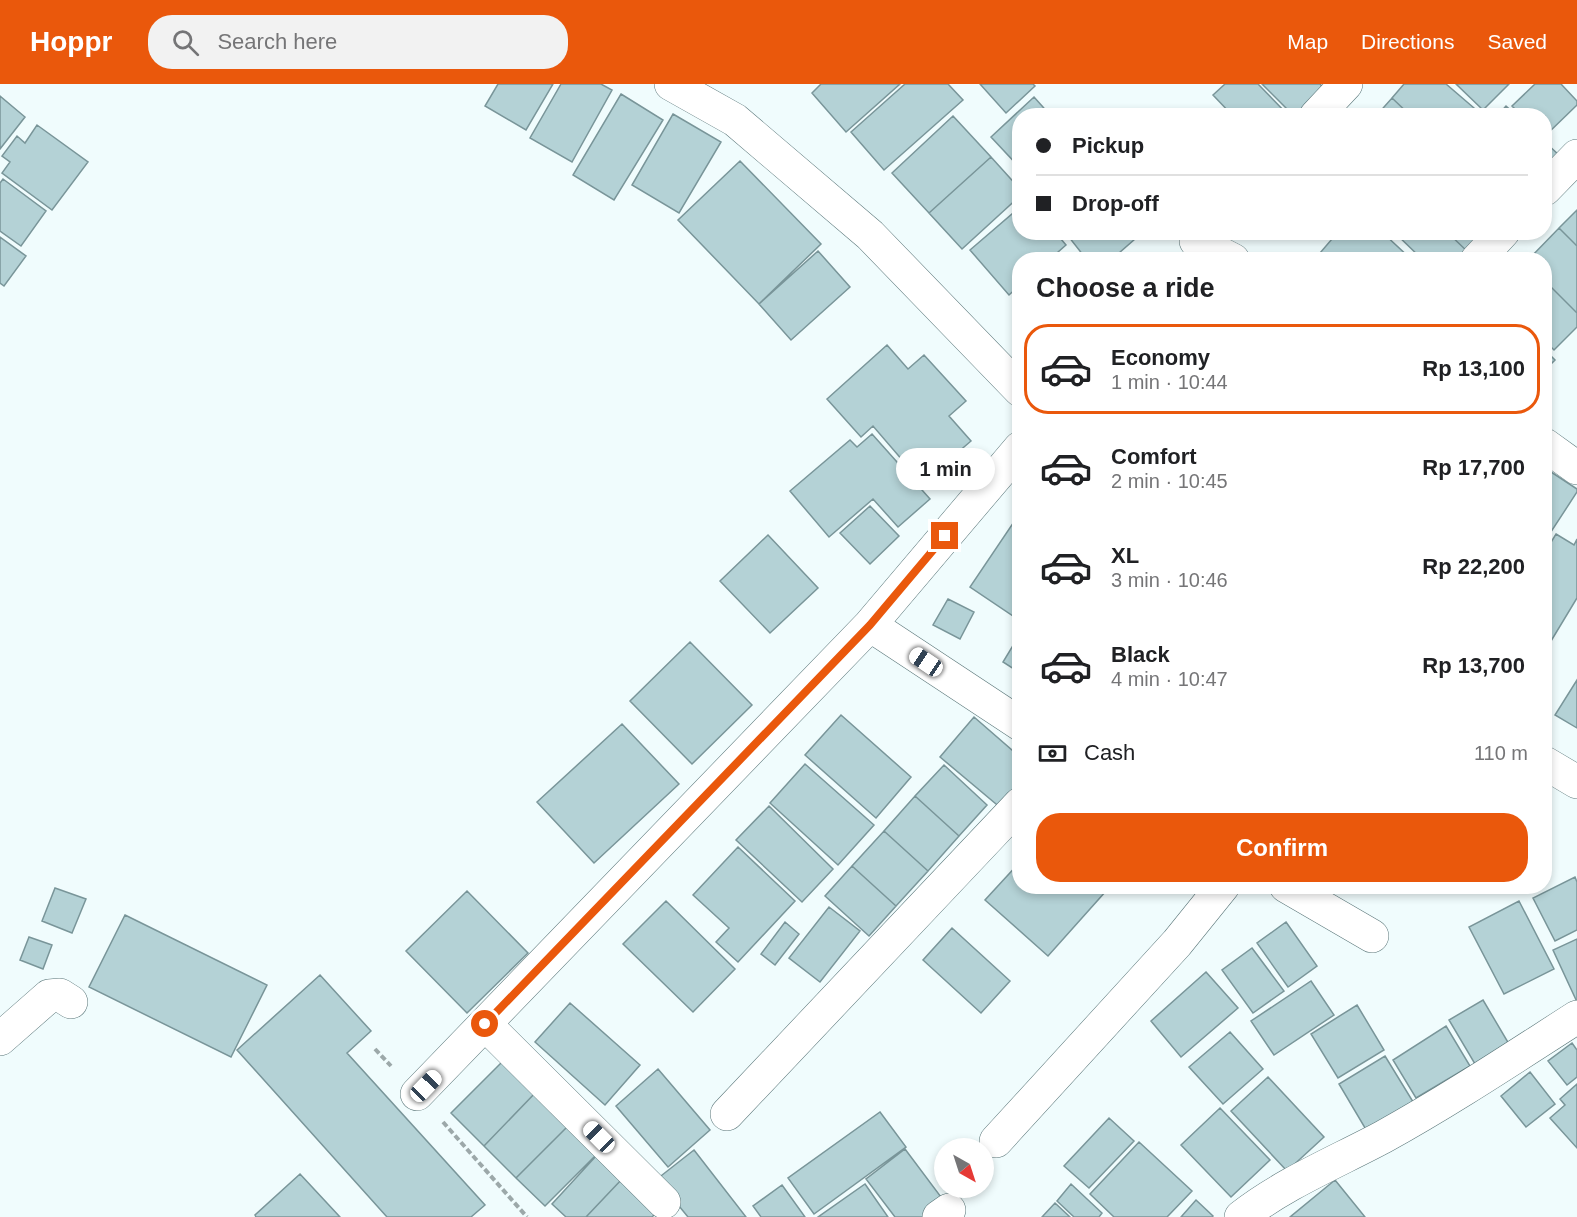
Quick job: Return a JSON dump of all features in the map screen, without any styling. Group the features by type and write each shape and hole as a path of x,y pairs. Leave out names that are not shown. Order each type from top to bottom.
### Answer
{"street":[{"path":"671,84 735,120 870,235 1012,382"},
{"path":"1324,108 1346,84"},
{"path":"1552,182 1577,156"},
{"path":"1484,252 1496,240"},
{"path":"1194,244 1214,252"},
{"path":"1552,450 1577,468"},
{"path":"417,1094 870,625 1012,457"},
{"path":"870,625 1012,719"},
{"path":"1552,767 1577,782"},
{"path":"727,1114 1012,812"},
{"path":"996,1141 1177,943 1217,894"},
{"path":"1300,894 1372,936"},
{"path":"0,1039 49,996 60,995 71,1002"},
{"path":"1241,1217 1260,1202 1375,1141 1444,1101 1577,1017"},
{"path":"485,1024 664,1202"}],"path":[{"path":"417,1094 527,1217"}],"building":[{"path":"498,84 553,84 526,130 485,106"},
{"path":"561,84 601,84 612,90 572,162 530,138"},
{"path":"821,84 900,84 846,132 812,93"},
{"path":"905,84 948,84 963,100 884,170 851,132"},
{"path":"980,84 1033,84 1035,86 1006,113"},
{"path":"1225,84 1258,84 1281,108 1225,108 1213,95"},
{"path":"1262,84 1320,84 1330,95 1318,108 1286,108"},
{"path":"1404,84 1446,84 1474,108 1403,108 1392,98"},
{"path":"1456,84 1509,84 1485,108 1481,108"},
{"path":"1535,84 1561,84 1577,101 1577,105 1552,129 1552,108 1514,108 1512,106"},
{"path":"621,94 663,120 614,200 573,175"},
{"path":"0,96 25,117 0,149"},
{"path":"1034,97 1044,108 1022,108"},
{"path":"1392,98 1403,108 1383,108"},
{"path":"673,114 721,142 679,213 632,185"},
{"path":"953,116 991,157 929,213 892,173"},
{"path":"1012,117 1012,159 991,137"},
{"path":"37,125 88,162 52,210 2,173 10,162 2,156 17,136 25,143"},
{"path":"1552,149 1560,156 1552,165"},
{"path":"991,157 1012,180 1012,203 962,249 929,213"},
{"path":"740,161 821,244 759,304 678,220"},
{"path":"3,179 46,211 21,246 0,231 0,183"},
{"path":"1577,210 1577,246 1559,228"},
{"path":"1012,214 1012,240 1062,240 1066,245 1058,252 1012,252 1012,292 1009,295 970,250"},
{"path":"1559,228 1577,246 1577,313 1552,288 1552,252 1536,252 1547,240 1552,240 1552,235"},
{"path":"0,237 26,256 4,286 0,283"},
{"path":"1071,240 1134,240 1120,252 1081,252"},
{"path":"1331,240 1391,240 1403,252 1321,252"},
{"path":"1402,240 1455,240 1468,252 1415,252"},
{"path":"1455,240 1481,240 1470,252"},
{"path":"818,251 850,287 791,340 759,304"},
{"path":"1552,288 1577,313 1577,327 1554,350 1552,348"},
{"path":"887,345 908,369 924,355 966,401 949,416 971,441 922,483 873,426 861,437 827,399"},
{"path":"872,434 930,499 898,527 873,499 829,537 790,491 850,440 857,447"},
{"path":"1552,473 1577,489 1552,530"},
{"path":"870,506 899,536 870,564 840,533"},
{"path":"1012,525 1012,615 970,587"},
{"path":"1556,534 1574,545 1577,539 1577,598 1552,639 1552,541"},
{"path":"768,535 818,588 770,633 720,581"},
{"path":"948,599 974,612 960,639 933,625"},
{"path":"690,642 752,705 692,764 630,701"},
{"path":"1012,647 1012,668 1003,662"},
{"path":"1577,680 1577,728 1555,715"},
{"path":"841,715 911,777 876,818 805,755"},
{"path":"974,717 1012,750 1012,797 1002,809 940,757"},
{"path":"622,724 679,784 594,863 537,802"},
{"path":"805,764 874,825 838,865 770,803"},
{"path":"944,765 987,805 959,836 915,796"},
{"path":"915,796 959,836 928,871 884,831"},
{"path":"769,806 833,869 802,902 736,840"},
{"path":"884,831 928,871 896,906 852,866"},
{"path":"738,847 795,901 738,962 716,942 729,928 693,895"},
{"path":"852,866 896,906 869,936 825,896"},
{"path":"1012,871 1012,894 1103,894 1048,956 985,900"},
{"path":"1575,877 1577,882 1577,930 1555,941 1533,898 1541,894 1552,894 1552,888"},
{"path":"55,888 86,899 72,933 42,921"},
{"path":"467,891 528,953 467,1013 406,951"},
{"path":"666,901 735,969 693,1012 623,944"},
{"path":"1519,901 1554,969 1504,994 1469,927"},
{"path":"829,907 860,931 820,982 789,958"},
{"path":"125,915 267,985 231,1057 89,987"},
{"path":"785,922 799,934 775,965 761,954"},
{"path":"1286,922 1317,966 1288,987 1257,943"},
{"path":"952,928 1010,981 981,1013 923,960"},
{"path":"29,937 52,945 43,969 20,960"},
{"path":"1577,939 1577,1002 1553,950"},
{"path":"1252,948 1284,991 1253,1013 1222,970"},
{"path":"1206,972 1238,1008 1181,1057 1151,1021"},
{"path":"320,975 371,1031 347,1053 485,1205 471,1217 387,1217 237,1050"},
{"path":"1311,981 1334,1015 1274,1055 1251,1021"},
{"path":"1483,1000 1509,1044 1475,1064 1449,1020"},
{"path":"570,1003 640,1065 605,1105 535,1042"},
{"path":"1357,1005 1384,1050 1338,1078 1311,1034"},
{"path":"1446,1026 1470,1066 1416,1098 1393,1060"},
{"path":"1230,1032 1263,1069 1223,1104 1189,1067"},
{"path":"1572,1043 1577,1050 1577,1077 1567,1085 1548,1061"},
{"path":"1385,1056 1415,1105 1368,1133 1339,1084"},
{"path":"505,1059 537,1091 484,1146 451,1113"},
{"path":"658,1069 710,1130 668,1167 616,1106"},
{"path":"1530,1072 1555,1104 1526,1127 1501,1096"},
{"path":"1268,1077 1324,1137 1287,1171 1231,1111"},
{"path":"1577,1084 1577,1148 1550,1118 1565,1105 1560,1099"},
{"path":"537,1091 570,1124 516,1178 484,1146"},
{"path":"1220,1108 1270,1160 1231,1197 1181,1145"},
{"path":"880,1112 906,1147 814,1214 788,1178"},
{"path":"1109,1118 1134,1141 1089,1188 1064,1166"},
{"path":"570,1124 599,1152 545,1206 516,1178"},
{"path":"1139,1142 1192,1191 1167,1217 1114,1217 1090,1194"},
{"path":"905,1149 934,1188 934,1198 942,1198 947,1205 932,1217 895,1217 866,1179"},
{"path":"694,1150 746,1217 688,1217 657,1179"},
{"path":"597,1155 622,1179 586,1217 566,1217 552,1204"},
{"path":"300,1174 340,1217 256,1217 255,1215"},
{"path":"622,1179 658,1211 652,1217 586,1217"},
{"path":"1335,1180 1365,1217 1290,1217"},
{"path":"865,1184 888,1217 818,1217"},
{"path":"1071,1184 1102,1213 1099,1217 1074,1217 1057,1201"},
{"path":"782,1185 805,1217 761,1217 753,1206"},
{"path":"1196,1200 1213,1216 1212,1217 1181,1217"},
{"path":"1055,1203 1070,1217 1042,1217"}],"route":[{"path":"485,1024 870,625 945,536"}]}
